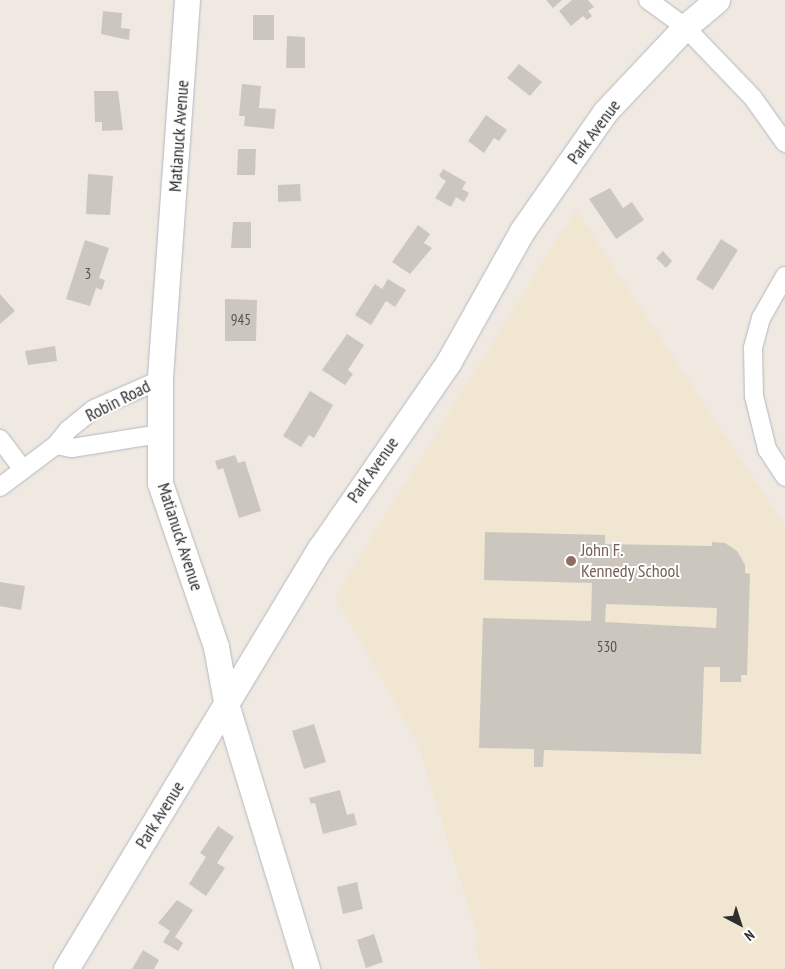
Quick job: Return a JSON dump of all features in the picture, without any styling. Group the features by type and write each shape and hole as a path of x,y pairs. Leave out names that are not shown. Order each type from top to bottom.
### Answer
{"main road":[{"name":"Matianuck Avenue","path":"187,0 160,380 160,483 216,647 227,707 308,969"},
{"name":"Park Avenue","path":"66,969 227,707 340,518 448,363 522,231 605,112 685,26 716,0"}],"street":[{"path":"648,0 685,26 753,98 785,143"},
{"path":"785,276 761,318 753,348 754,396 767,449 785,477"},
{"name":"Robin Road","path":"0,487 56,445 68,430 94,409 160,380"},
{"name":"Robin Road","path":"56,445 72,448 160,434"},
{"path":"0,439 23,469"}],"shaded area":[{"name":"John F. Kennedy School","path":"576,209 785,526 785,969 482,969 474,944 479,941 418,744 335,596"}],"building":[{"path":"546,0 562,0 553,8"},
{"path":"572,0 588,0 594,7 588,11 592,16 587,20 583,16 571,26 559,11"},
{"path":"103,11 122,13 121,28 130,29 129,40 101,34"},
{"path":"253,15 274,15 274,40 253,40"},
{"path":"287,36 305,37 305,68 286,68"},
{"path":"519,64 542,82 530,96 507,78"},
{"path":"242,84 261,86 259,108 276,109 274,129 244,126 245,116 239,116"},
{"path":"94,91 118,91 123,130 102,131 102,122 95,122"},
{"path":"486,115 507,130 499,141 494,138 484,153 468,141"},
{"path":"238,149 256,149 255,175 237,175"},
{"path":"443,169 466,182 462,189 469,193 464,202 456,197 451,207 435,198 446,181 439,176"},
{"path":"88,174 113,176 110,215 86,214"},
{"path":"300,184 301,201 278,202 278,185"},
{"path":"610,188 623,208 632,202 644,220 616,239 589,199"},
{"path":"233,222 251,222 251,248 231,248"},
{"path":"418,225 430,234 424,243 432,248 410,274 392,262"},
{"path":"721,239 738,250 713,290 696,279"},
{"path":"85,240 109,248 99,278 105,280 102,290 96,288 90,306 66,299"},
{"path":"663,251 672,261 666,268 656,258"},
{"path":"388,279 406,290 395,307 386,301 371,325 355,315 375,284 382,289"},
{"path":"0,294 15,311 0,324"},
{"path":"225,299 257,300 256,341 225,341"},
{"path":"347,334 364,345 348,370 353,374 345,385 322,370"},
{"path":"55,346 57,361 28,365 25,351"},
{"path":"310,391 333,405 314,438 309,435 301,447 283,436"},
{"path":"235,455 238,463 245,461 261,511 239,518 223,468 218,470 215,461"},
{"path":"485,532 605,535 605,544 712,546 712,542 725,543 737,551 745,565 745,573 750,574 747,675 741,675 741,682 720,682 720,667 704,667 701,754 544,750 543,767 534,767 534,749 479,748 483,618 591,621 592,583 484,580","holes":["606,604 717,608 716,628 605,622"]},
{"path":"0,582 25,586 21,610 0,606"},
{"path":"314,724 326,762 304,769 292,731"},
{"path":"340,790 347,815 354,813 357,825 323,834 315,803 311,804 309,798"},
{"path":"218,826 234,837 217,863 225,868 206,896 189,884 206,857 200,853"},
{"path":"357,882 363,909 343,914 337,887"},
{"path":"177,900 193,910 175,937 183,943 178,951 163,942 170,931 158,923"},
{"path":"374,934 383,962 366,968 357,940"},
{"path":"143,950 159,960 154,969 132,969"}],"place":[{"name":"John F. Kennedy School","path":"571,561"}]}
